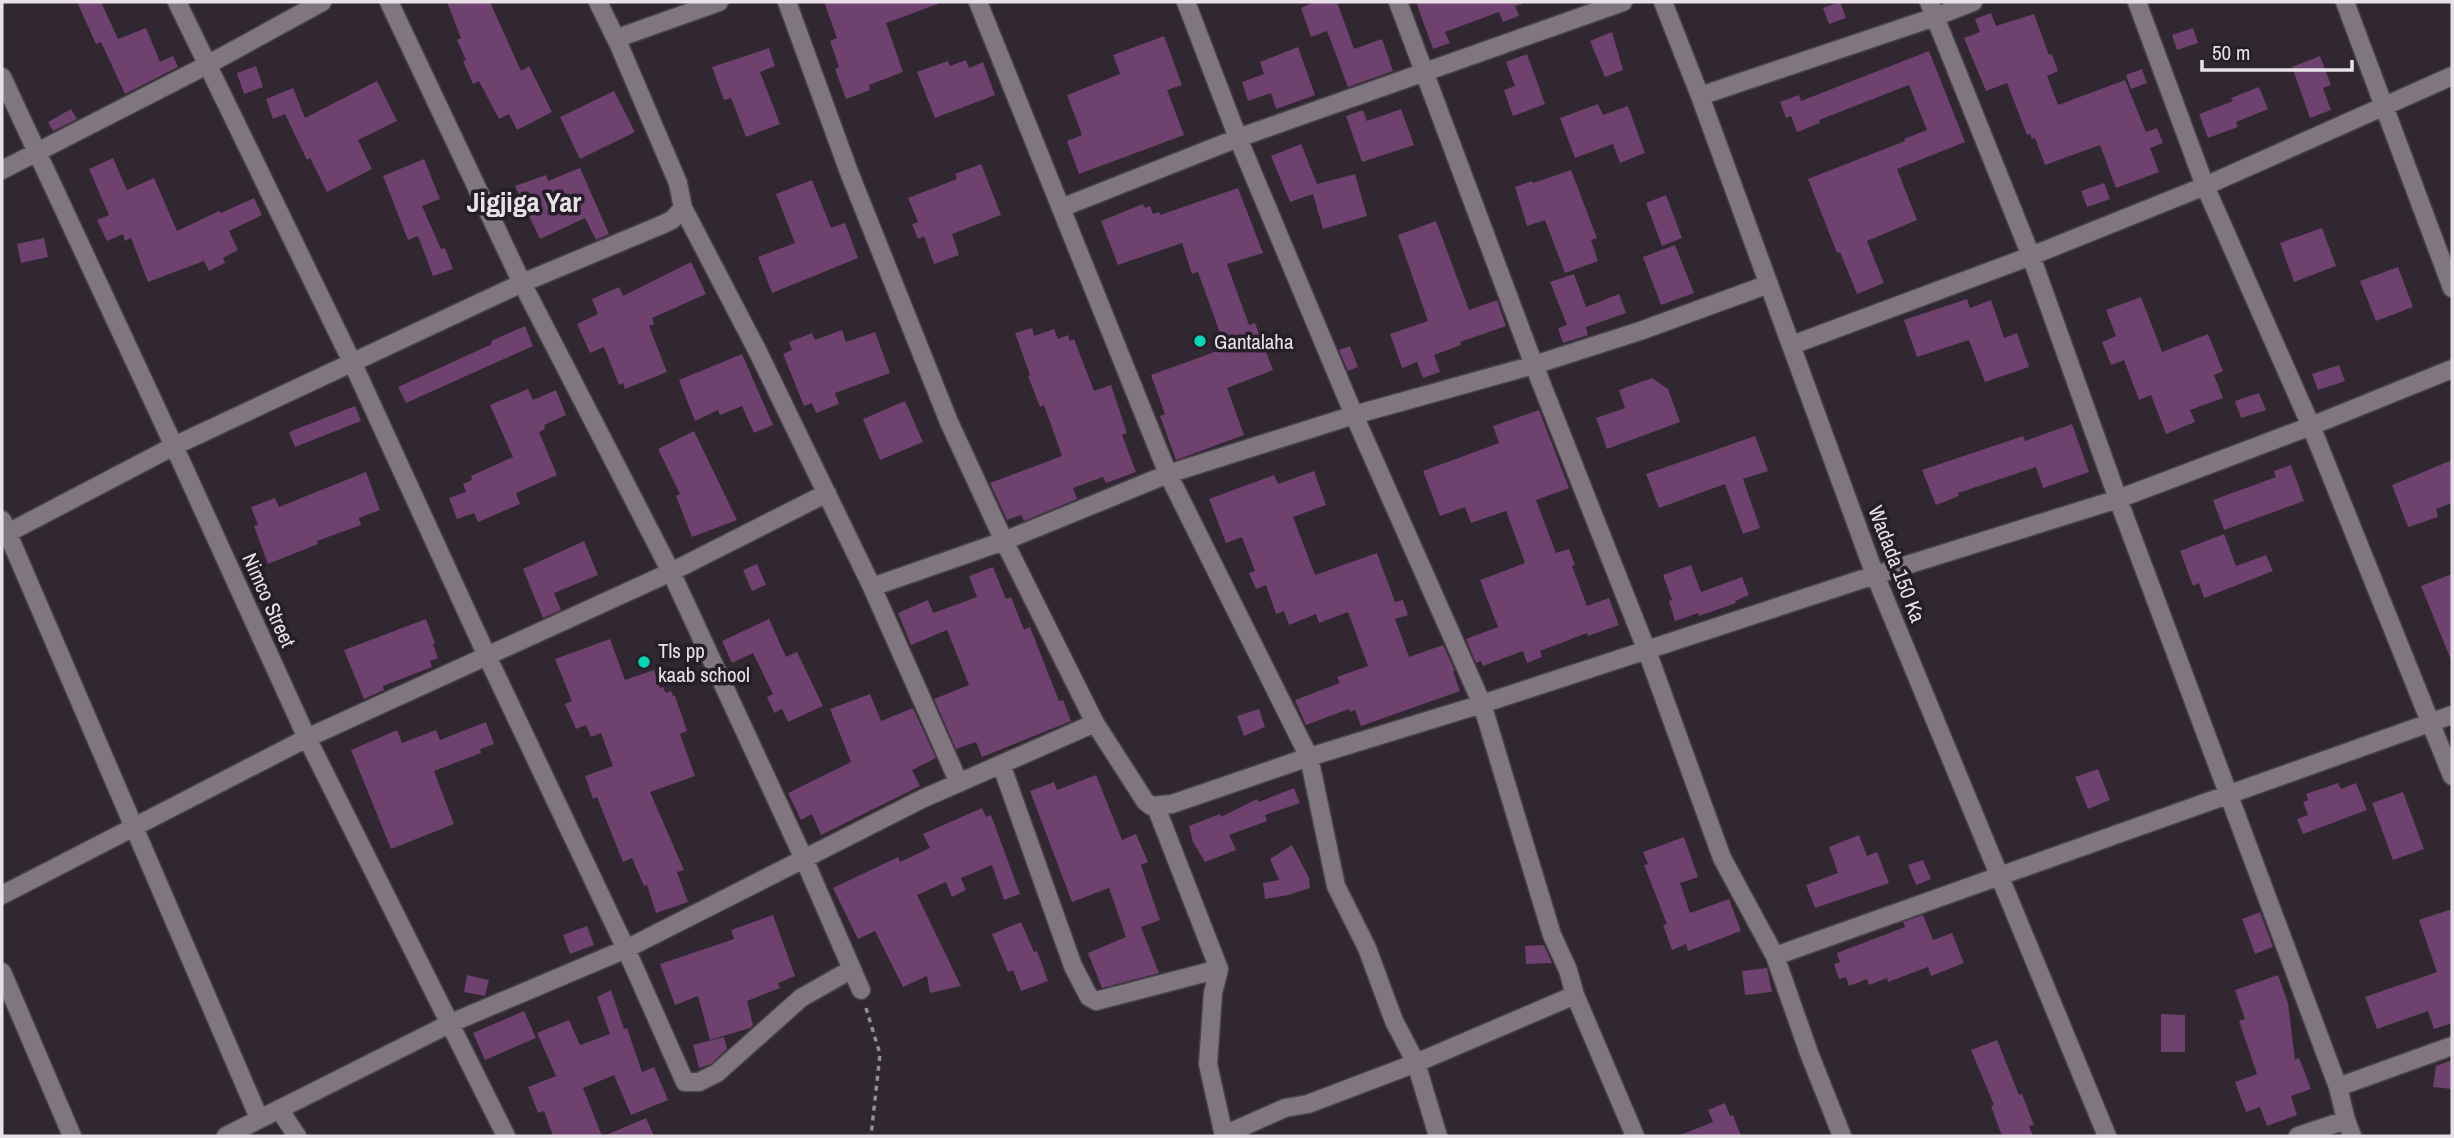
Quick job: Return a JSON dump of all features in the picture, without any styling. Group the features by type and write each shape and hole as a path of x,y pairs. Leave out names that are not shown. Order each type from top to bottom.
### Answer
{"street":[{"path":"177,2 353,364 626,949 685,1082 699,1082 717,1073 801,998 852,969"},
{"path":"2,170 207,65 322,2"},
{"path":"389,2 522,283 671,572 804,859 861,990"},
{"path":"598,2 678,183 683,208 827,493 959,783"},
{"path":"619,45 619,39 625,35 719,2"},
{"path":"787,2 948,422 1095,723 1145,801 1156,807 2118,499 2452,369"},
{"path":"978,2 1168,474 1309,757 1336,886 1367,948 1394,1021 1416,1063 1438,1136"},
{"path":"1186,2 1238,138 1354,415 1482,704 1552,935 1635,1136"},
{"path":"1398,2 1534,365 1647,651 1722,858 1775,956 1809,1054 1842,1136"},
{"path":"1061,208 1238,138 1623,2"},
{"name":"Wadada 150 Ka","path":"1663,2 1875,575 2106,1136"},
{"path":"1700,96 1932,9 1973,2"},
{"path":"2137,2 2205,186 2311,426 2452,776"},
{"path":"2345,2 2452,288"},
{"path":"1932,9 2031,257 2118,499 2338,1087 2349,1128 2298,1136"},
{"path":"1791,345 2031,257 2205,186 2452,76"},
{"name":"Nimco Street","path":"2,77 307,738 506,1136"},
{"path":"259,1118 135,825 4,530 174,446 522,283 672,220 683,208"},
{"path":"872,587 1004,541 1168,474 1354,415 1534,365 1769,285"},
{"path":"2,895 307,738 671,572 827,493"},
{"path":"1775,956 2452,715"},
{"path":"226,1136 451,1023 626,949 959,783 1095,723"},
{"path":"1001,764 1073,966 1089,997 1096,1001 1219,969"},
{"path":"1156,807 1219,969 1213,993 1208,1064 1224,1136 1285,1108 1308,1104 1416,1063 1575,995"},
{"path":"2,972 72,1136"},
{"path":"2338,1087 2452,1046"},
{"path":"279,1109 298,1136"}],"path":[{"path":"861,990 880,1054 871,1136"}],"building":[{"path":"77,2 101,2 118,39 146,28 160,62 173,56 178,67 125,94 101,42 96,44"},
{"path":"447,2 490,2 521,71 529,66 552,112 517,130 509,114 499,119 479,81 473,84 463,61 466,60 457,40 461,38"},
{"path":"824,2 938,4 886,23 903,72 869,85 870,90 846,99 835,69 839,67 830,41 837,38"},
{"path":"1314,2 1337,2 1354,49 1382,39 1393,71 1348,87 1327,31 1311,37 1301,8"},
{"path":"1416,2 1522,4 1515,6 1519,16 1503,22 1499,12 1445,32 1450,43 1433,49"},
{"path":"1840,2 1846,18 1829,24 1823,8"},
{"path":"1991,13 1996,26 2034,14 2058,71 2047,76 2058,105 2125,80 2146,132 2157,128 2163,143 2150,148 2159,172 2116,188 2100,145 2045,165 2035,138 2027,135 2007,83 1986,91 1964,38 1980,32 1975,19"},
{"path":"2193,28 2198,43 2177,50 2172,35"},
{"path":"1612,32 1623,70 1605,77 1590,41"},
{"path":"1164,36 1182,85 1167,90 1184,135 1079,174 1067,141 1082,135 1067,95 1120,74 1113,55"},
{"path":"1298,47 1315,95 1276,109 1271,93 1248,101 1242,82 1264,74 1260,62"},
{"path":"769,48 775,66 760,72 780,124 746,137 731,98 724,100 712,67"},
{"path":"1929,51 1965,142 1897,169 1917,220 1867,241 1884,283 1857,294 1840,252 1837,253 1808,179 1927,130 1909,85 1819,120 1820,123 1797,132 1791,116 1786,118 1780,102 1799,95 1801,101"},
{"path":"1527,54 1545,104 1513,116 1504,90 1515,86 1506,62"},
{"path":"2320,56 2331,85 2323,88 2331,110 2310,118 2292,67"},
{"path":"966,60 969,68 983,62 995,95 935,118 917,72 948,61 950,66"},
{"path":"256,66 263,87 244,94 237,73"},
{"path":"2142,69 2147,83 2131,89 2126,75"},
{"path":"377,81 397,121 358,140 372,169 327,192 310,158 307,160 285,114 273,119 266,99 293,88 305,118"},
{"path":"2259,87 2268,109 2236,122 2238,127 2208,138 2199,114"},
{"path":"614,91 635,132 580,159 560,117"},
{"path":"1598,104 1603,115 1628,106 1645,153 1620,163 1613,144 1575,158 1560,118"},
{"path":"71,109 77,119 53,131 48,122"},
{"path":"1401,109 1414,145 1362,162 1346,116 1363,110 1367,121"},
{"path":"1301,144 1317,184 1355,174 1367,216 1323,229 1313,194 1290,202 1271,156"},
{"path":"113,158 127,190 154,178 177,231 254,198 262,215 229,231 238,250 223,258 225,263 209,271 204,261 148,282 131,238 125,241 123,234 107,241 97,220 109,215 89,169"},
{"path":"424,159 440,199 422,206 453,269 433,276 418,236 408,240 383,176"},
{"path":"981,164 1001,215 952,234 959,255 934,264 924,236 918,239 912,224 918,222 908,198 957,179 955,174"},
{"path":"580,168 609,234 596,240 585,218 540,239 515,186 546,175 548,181"},
{"path":"1571,170 1597,238 1591,240 1598,261 1565,273 1545,220 1527,226 1515,187"},
{"path":"812,180 831,228 845,223 858,258 772,293 758,257 795,243 776,194"},
{"path":"2104,183 2110,199 2087,207 2081,191"},
{"path":"1238,188 1263,253 1227,264 1249,325 1255,323 1273,370 1227,388 1244,435 1176,460 1160,416 1165,414 1151,375 1220,350 1215,338 1221,336 1198,272 1192,274 1182,243 1118,265 1101,221 1143,204 1145,208 1150,206 1153,214 1159,212 1160,215"},
{"path":"1666,195 1682,238 1662,246 1646,203"},
{"path":"1436,221 1469,310 1497,300 1506,326 1460,342 1461,345 1434,355 1440,372 1423,378 1417,362 1402,368 1390,334 1428,321 1398,235"},
{"path":"2322,228 2336,266 2294,282 2280,243"},
{"path":"44,238 48,257 21,263 17,244"},
{"path":"1675,245 1694,293 1661,305 1643,257"},
{"path":"691,262 706,294 652,318 654,324 649,326 667,372 625,389 623,383 619,385 604,347 590,353 577,324 598,314 592,299 619,287 623,296"},
{"path":"2398,267 2413,307 2376,321 2360,281"},
{"path":"1574,274 1586,307 1619,294 1626,313 1586,327 1588,335 1563,343 1558,328 1567,325 1550,282"},
{"path":"2141,297 2162,352 2208,334 2223,371 2214,375 2223,398 2190,410 2195,422 2166,434 2151,395 2139,400 2124,360 2111,365 2102,342 2116,336 2106,310"},
{"path":"1967,299 1970,308 1991,300 2004,338 2017,333 2029,367 1985,382 1969,340 1917,357 1904,320"},
{"path":"525,326 533,346 406,403 398,387"},
{"path":"1032,328 1034,336 1054,329 1058,339 1068,335 1070,341 1074,339 1094,391 1111,385 1127,433 1122,435 1136,472 1106,483 1103,477 1073,488 1077,499 1024,521 1021,515 1007,520 990,483 1062,456 1044,405 1040,407 1028,376 1030,375 1015,333"},
{"path":"842,330 846,342 875,332 890,373 835,393 839,404 816,413 812,403 804,406 783,354 792,350 789,342 812,333 815,340"},
{"path":"1350,346 1358,367 1348,371 1339,350"},
{"path":"742,354 773,425 754,433 742,406 720,415 718,410 695,421 679,380"},
{"path":"2339,365 2345,381 2318,390 2312,374"},
{"path":"1652,378 1668,389 1680,422 1607,449 1596,418 1625,408 1619,390"},
{"path":"528,389 533,400 556,390 566,415 544,425 545,429 539,432 557,475 516,493 520,504 478,522 474,513 457,519 449,498 466,492 463,484 472,480 471,476 513,457 490,405"},
{"path":"2259,393 2266,410 2241,418 2235,401"},
{"path":"905,401 923,442 880,460 863,419"},
{"path":"355,406 361,421 295,447 289,432"},
{"path":"1539,410 1569,488 1536,500 1556,553 1569,549 1575,565 1572,566 1587,606 1609,598 1619,625 1588,636 1587,633 1540,651 1542,657 1527,663 1523,651 1483,666 1481,661 1476,663 1466,639 1498,627 1480,580 1525,563 1506,511 1471,523 1465,507 1440,516 1423,471 1499,443 1493,426"},
{"path":"2072,424 2089,472 2043,488 2036,467 1958,493 1959,496 1936,505 1922,470 2023,436 2025,441"},
{"path":"694,431 737,520 692,537 676,496 680,494 658,449"},
{"path":"1755,436 1768,471 1743,479 1760,528 1743,534 1725,484 1659,508 1646,474"},
{"path":"2452,460 2452,503 2436,509 2438,517 2408,527 2392,485"},
{"path":"2291,465 2304,501 2224,530 2213,500 2276,477 2274,471"},
{"path":"1314,471 1326,505 1293,517 1315,575 1377,553 1395,602 1403,600 1408,615 1395,619 1409,657 1443,645 1455,671 1460,691 1361,726 1355,710 1350,712 1349,709 1306,725 1295,700 1340,683 1337,677 1368,666 1348,612 1319,623 1316,614 1289,625 1284,611 1276,614 1266,585 1256,589 1249,573 1255,571 1242,537 1226,543 1209,499 1274,475 1278,484"},
{"path":"366,472 380,510 359,518 361,525 317,541 318,544 268,564 254,526 258,525 251,507 275,498 279,507"},
{"path":"2224,534 2236,566 2266,555 2273,571 2204,598 2199,583 2193,586 2180,551"},
{"path":"584,541 598,575 554,593 561,610 543,618 523,569"},
{"path":"757,564 766,585 752,591 743,570"},
{"path":"1691,565 1701,592 1742,577 1749,595 1735,601 1736,603 1699,616 1698,613 1675,621 1669,601 1672,600 1663,575"},
{"path":"993,567 1006,599 1011,597 1024,630 1030,627 1059,701 1063,700 1071,721 982,757 976,742 956,749 934,699 969,685 947,630 911,645 898,613 928,600 933,613 977,597 969,576"},
{"path":"2452,574 2452,660 2451,660 2421,586"},
{"path":"426,619 438,658 430,661 432,667 383,686 384,690 364,699 344,650"},
{"path":"769,619 786,657 797,652 823,706 788,722 782,709 774,713 767,697 773,694 753,653 732,663 722,641"},
{"path":"610,639 625,680 654,670 660,688 663,687 666,693 671,691 675,696 687,731 680,734 695,776 650,792 684,870 677,872 688,902 656,913 647,885 644,886 632,858 623,862 597,797 593,799 585,776 613,766 601,733 591,737 586,725 576,729 565,704 572,701 555,659"},
{"path":"870,694 881,721 913,708 936,758 912,770 920,786 821,835 812,814 801,820 788,793 851,762 830,709"},
{"path":"1259,709 1265,727 1244,736 1237,716"},
{"path":"486,722 494,744 480,749 481,753 434,771 454,824 391,849 351,750 397,730 402,743 436,730 440,740"},
{"path":"2098,769 2110,800 2088,809 2075,777"},
{"path":"1096,775 1122,840 1136,834 1148,862 1141,865 1160,920 1141,927 1159,973 1102,988 1088,953 1126,937 1109,888 1072,902 1030,791 1054,782 1057,790"},
{"path":"2338,783 2341,789 2356,783 2367,810 2303,834 2297,819 2308,815 2303,802 2308,800 2306,794"},
{"path":"1294,788 1300,803 1265,815 1267,821 1229,835 1236,850 1205,862 1193,842 1189,826 1220,814 1221,817 1257,799 1259,802"},
{"path":"2403,792 2424,849 2393,860 2372,803"},
{"path":"982,808 986,817 991,815 1020,894 1004,900 992,865 961,878 966,890 952,897 946,882 917,895 961,986 930,993 927,976 903,987 875,931 858,939 833,888 898,857 900,862 930,848 923,834"},
{"path":"1859,835 1867,856 1877,852 1889,883 1815,908 1806,885 1838,873 1829,847"},
{"path":"1684,837 1698,877 1680,883 1690,913 1729,899 1741,931 1688,951 1686,944 1672,950 1663,925 1667,924 1644,865 1648,864 1643,852"},
{"path":"1292,845 1309,878 1310,888 1265,899 1263,883 1279,880 1270,859"},
{"path":"1923,860 1931,879 1916,885 1908,865"},
{"path":"2452,909 2452,1023 2434,1029 2428,1011 2377,1029 2365,997 2437,972 2419,920"},
{"path":"2260,912 2273,947 2255,954 2242,919"},
{"path":"773,915 795,976 778,983 780,988 747,1001 753,1025 750,1028 710,1040 698,996 675,1005 660,964 734,939 731,930"},
{"path":"1923,915 1933,940 1952,933 1964,963 1931,976 1928,967 1888,982 1887,978 1869,985 1867,979 1849,986 1846,977 1839,979 1834,964 1840,962 1837,953 1905,927 1903,922"},
{"path":"1021,922 1034,952 1037,951 1048,981 1021,991 1013,970 1008,972 992,934"},
{"path":"587,926 594,945 570,954 563,935"},
{"path":"1544,945 1552,963 1526,964 1525,946"},
{"path":"1767,968 1772,992 1745,995 1742,971"},
{"path":"467,975 489,980 485,996 464,992"},
{"path":"2278,975 2288,1003 2295,1060 2299,1058 2311,1089 2291,1096 2297,1115 2267,1126 2260,1107 2246,1112 2235,1082 2257,1074 2239,1021 2245,1019 2235,990"},
{"path":"611,990 642,1072 654,1067 668,1100 631,1115 614,1075 583,1088 602,1136 553,1136 544,1111 538,1113 528,1087 556,1076 537,1033 569,1020 580,1045 610,1034 597,997"},
{"path":"524,1011 536,1038 485,1060 473,1033"},
{"path":"2161,1014 2185,1015 2185,1052 2161,1052"},
{"path":"724,1037 727,1049 711,1064 699,1068 693,1045"},
{"path":"1997,1040 2034,1125 2029,1126 2033,1136 2002,1136 1991,1106 1994,1105 1971,1050"},
{"path":"2452,1060 2452,1089 2433,1087 2436,1066"},
{"path":"1725,1103 1741,1136 1680,1135 1713,1122 1708,1110"},
{"path":"646,1118 654,1136 604,1136"}],"place":[{"name":"Gantalaha","path":"1200,341"},
{"name":"Tls pp kaab school","path":"644,662"}],"district":[{"name":"Jigjiga Yar","path":"524,202"}]}
